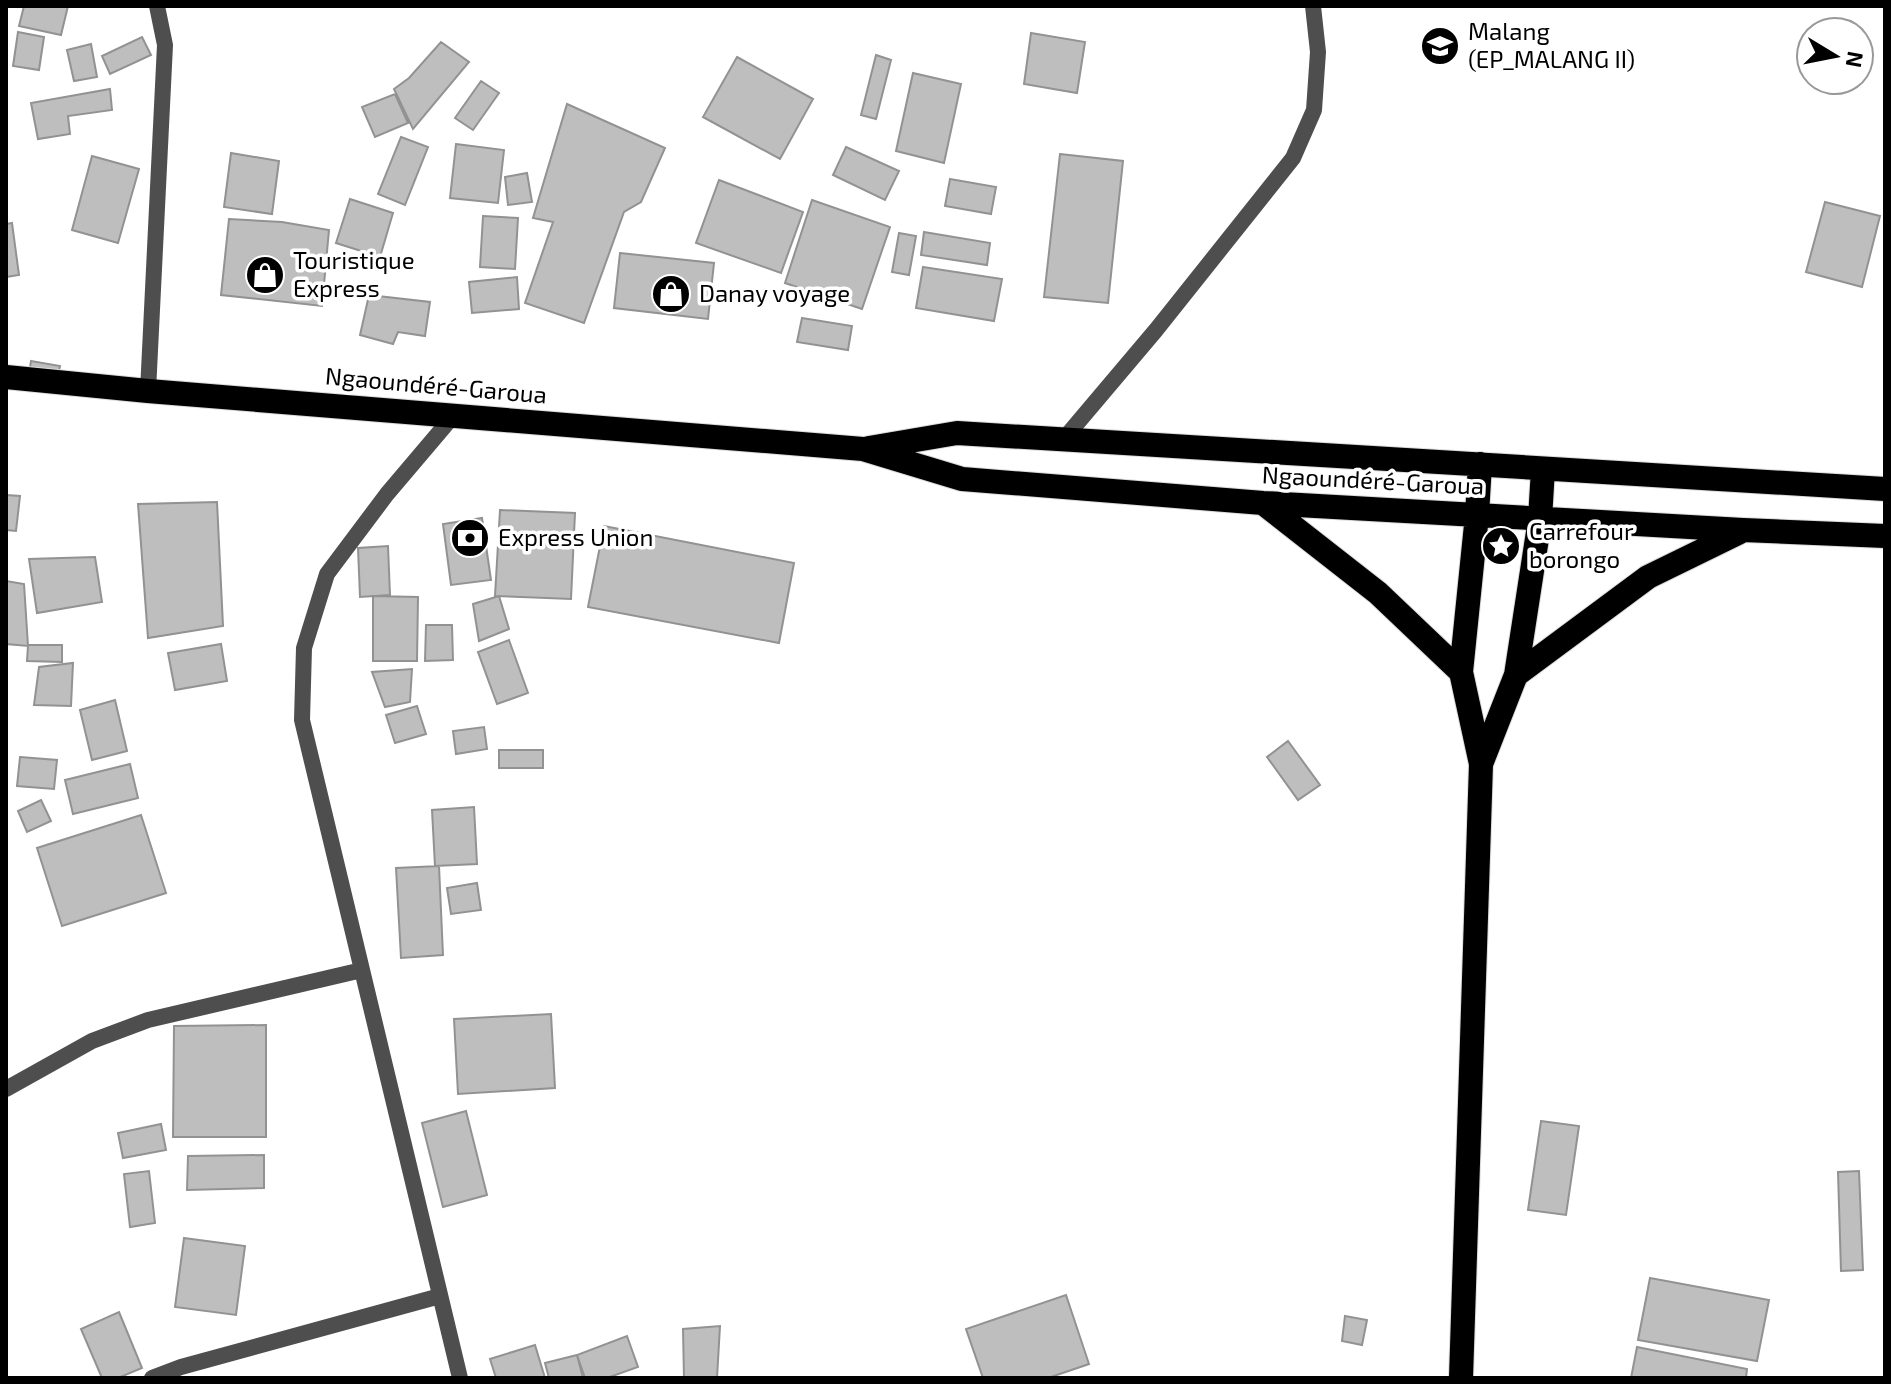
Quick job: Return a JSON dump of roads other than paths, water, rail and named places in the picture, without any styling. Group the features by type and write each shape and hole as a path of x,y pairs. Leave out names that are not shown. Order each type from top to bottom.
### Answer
{"highway":[{"name":"Ngaoundéré-Garoua","path":"6,377 863,449 962,479 1263,503 1885,536"},
{"name":"Ngaoundéré-Garoua","path":"863,449 957,433 1885,489"},
{"path":"1461,1378 1481,764 1461,672 1480,464"},
{"path":"1481,764 1516,675 1540,519 1543,469"},
{"path":"1263,503 1378,593 1461,672"},
{"path":"1516,675 1648,577 1743,530"}],"street":[{"path":"148,391 165,45 157,6"},
{"path":"1063,440 1156,330 1293,158 1314,110 1318,52 1313,6"},
{"path":"454,415 387,494 327,574 304,648 302,720 460,1378"},
{"path":"6,1089 92,1041 148,1020 362,970"},
{"path":"152,1378 181,1367 440,1296"}],"place":[{"name":"Malang (EP_MALANG II)","path":"1440,46"},
{"name":"Touristique Express","path":"265,275"},
{"name":"Danay voyage","path":"671,294"},
{"name":"Express Union","path":"470,538"},
{"name":"Carrefour borongo","path":"1501,546"}]}
